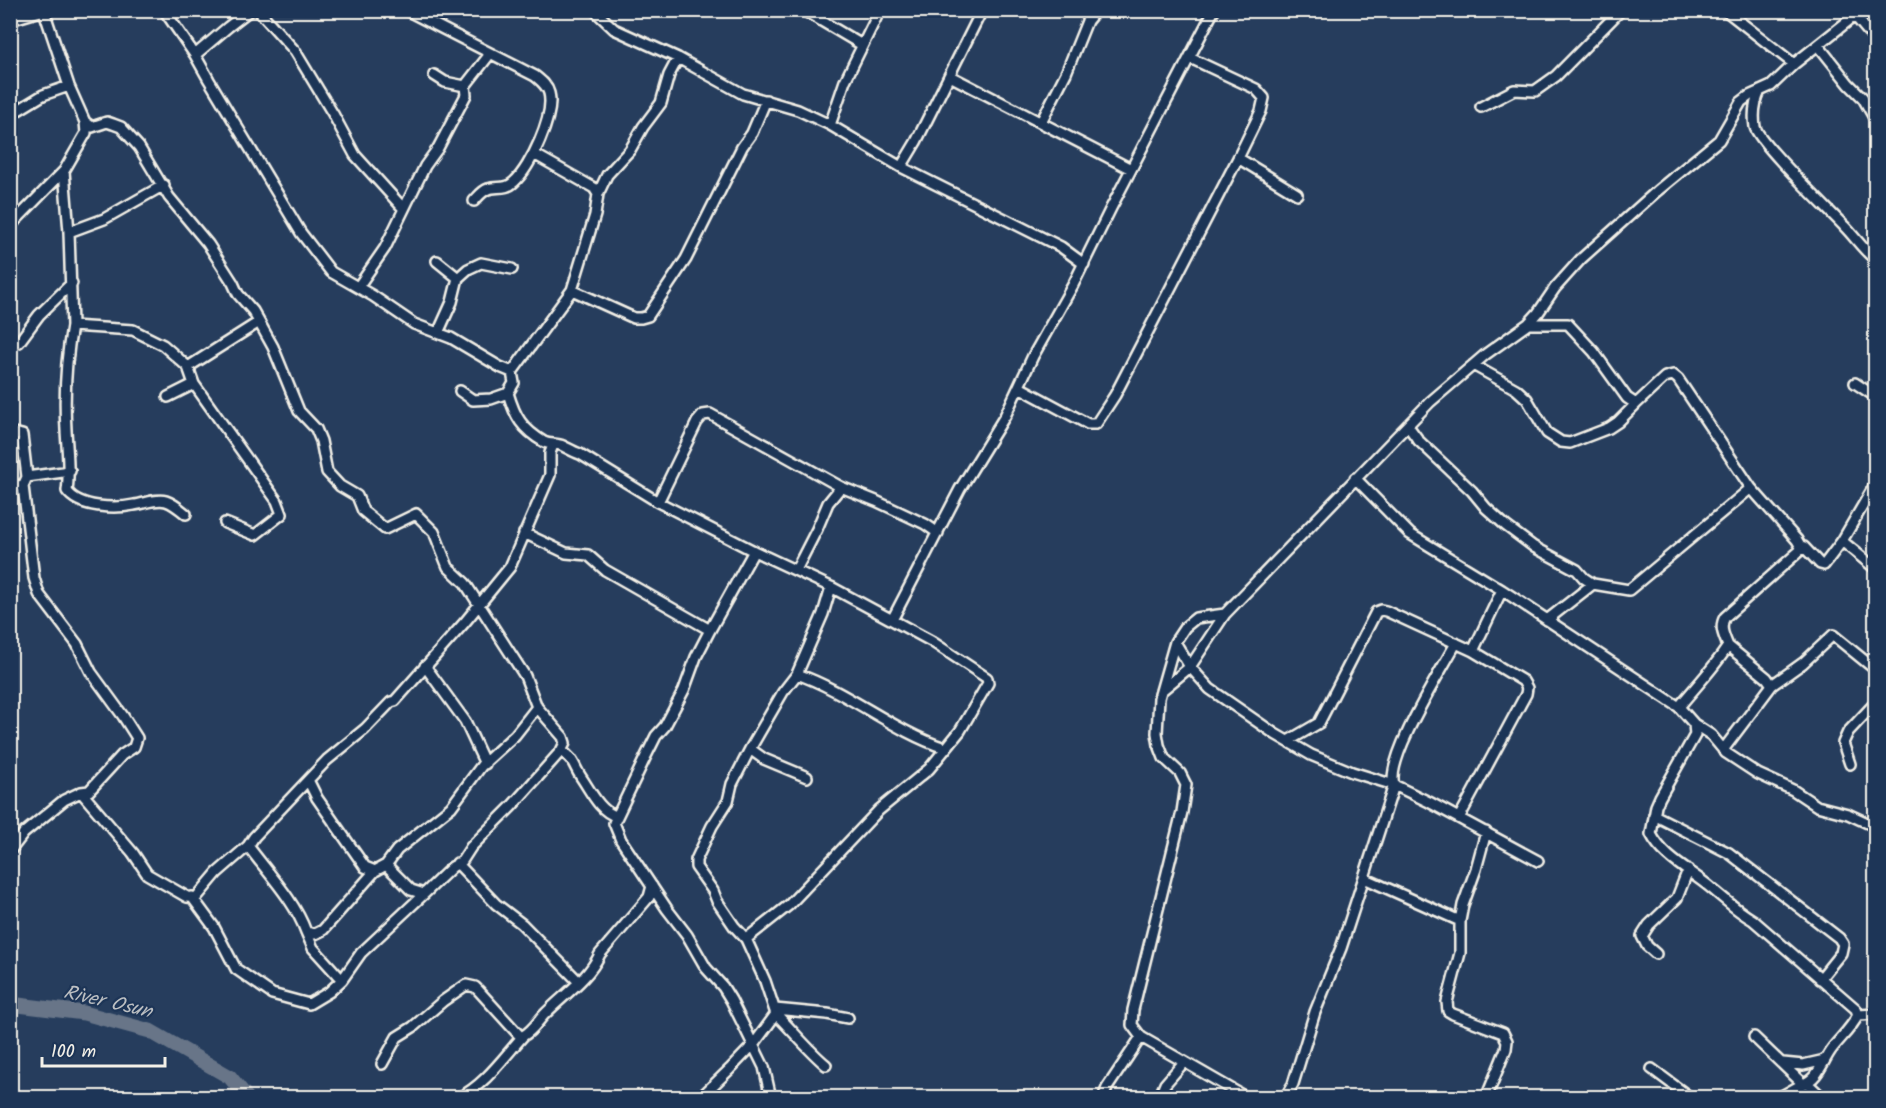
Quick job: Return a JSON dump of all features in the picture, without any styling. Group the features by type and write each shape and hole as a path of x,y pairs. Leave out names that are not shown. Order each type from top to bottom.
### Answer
{"street":[{"path":"164,10 195,55 301,233 331,273 358,287 414,324 438,333 512,372"},
{"path":"195,55 250,10"},
{"path":"258,10 295,51 355,155 403,207"},
{"path":"406,10 535,76 546,86 550,95 545,128 534,154 514,183 505,188 489,188 474,201"},
{"path":"803,10 862,45"},
{"path":"830,125 845,81 880,10"},
{"path":"901,167 950,76 982,10"},
{"path":"1041,122 1066,73 1087,21 1096,10"},
{"path":"892,620 974,465 1005,416 1214,10"},
{"path":"1481,107 1514,90 1535,91 1556,76 1621,10"},
{"path":"1725,10 1794,64"},
{"path":"10,20 44,11 69,86 87,125 84,138 64,171 10,226"},
{"path":"599,12 614,29 678,58 743,94 798,110 830,125 901,167 1061,247 1084,264"},
{"path":"1161,691 1190,667 1225,614 1355,478 1430,402 1473,365 1528,324 1555,288 1581,259 1656,191 1719,140 1737,106 1749,96 1771,86 1794,64 1859,13 1875,41"},
{"path":"1818,45 1863,98 1875,121"},
{"path":"358,287 385,248 403,207 466,96 465,86 490,54"},
{"path":"459,391 473,400 491,399 508,393 514,383 512,372 572,290 595,215 598,194 607,175 630,150 643,127 661,103 669,75 678,58"},
{"path":"1019,387 1088,424 1096,424 1115,395 1238,158 1261,111 1264,98 1256,89 1190,58"},
{"path":"434,75 446,82 465,86"},
{"path":"950,76 1131,169"},
{"path":"10,116 43,95 69,86"},
{"path":"1760,91 1754,107 1755,129 1776,155 1875,260"},
{"path":"572,290 634,318 648,316 686,259 742,147 752,133 766,100"},
{"path":"81,792 133,853 147,874 171,889 192,897 214,927 236,969 272,994 309,1004 329,992 342,980 361,953 462,861 471,847 511,807 561,751 565,743 564,737 537,707 525,676 465,583 448,567 434,532 416,514 385,529 363,511 357,496 340,486 327,472 321,441 316,429 299,411 273,347 259,322 238,294 208,244 170,197 139,147 120,127 107,123 95,127 87,125"},
{"path":"534,154 594,188 598,194"},
{"path":"1238,158 1297,194"},
{"path":"64,171 72,283 72,326 65,403 70,471 67,491 71,496 86,503 123,507 157,500 166,501 186,514"},
{"path":"69,232 104,219 164,186"},
{"path":"437,261 458,278"},
{"path":"438,333 452,302 458,278 468,269 481,263 513,269"},
{"path":"10,345 19,342 39,315 72,283"},
{"path":"188,367 259,322"},
{"path":"1528,324 1568,324 1594,352 1627,398 1636,404"},
{"path":"72,326 133,330 163,345 188,367 194,384 277,501 282,514 255,534 225,524"},
{"path":"1473,365 1516,389 1527,399 1547,434 1561,442 1570,443 1609,428 1665,377 1672,375 1678,379 1751,488 1801,547 1804,547 1820,564 1824,565 1842,541 1875,484"},
{"path":"1855,383 1875,397"},
{"path":"168,397 194,384"},
{"path":"508,393 514,414 521,425 545,442 562,445 569,451 580,454 658,502 831,587 931,641 987,678 988,683 978,703 960,731 928,769 879,810 811,883 774,918 746,939"},
{"path":"658,502 697,422 706,414 714,415 841,487 925,524 938,533"},
{"path":"1408,426 1419,441 1506,526 1534,547 1577,570 1593,584 1629,590 1751,488"},
{"path":"10,432 22,435 34,578 39,594 77,644 91,672 136,738 134,747 122,755 89,790 64,800 24,833 10,851"},
{"path":"192,897 196,897 217,873 248,846 327,760 364,729 391,702 395,701 510,567 550,475 550,453 553,445"},
{"path":"10,486 70,471"},
{"path":"1355,478 1410,534 1502,590 1679,707 1694,724 1711,735 1723,750 1758,774 1793,790 1817,806 1848,814 1875,827"},
{"path":"796,570 828,503 841,487"},
{"path":"524,533 566,553 588,555 605,570 710,630"},
{"path":"1842,541 1875,570"},
{"path":"1772,685 1767,678 1728,646 1721,623 1804,547"},
{"path":"754,551 696,657 684,690 665,726 656,736 614,823 621,840 698,952 706,968 723,987 764,1067 771,1098"},
{"path":"1547,620 1593,584"},
{"path":"826,1065 809,1051 775,1012 760,968 746,939 717,901 713,891 696,867 696,860 712,826 728,801 732,784 750,749 783,692 797,674 823,614 831,587"},
{"path":"1473,651 1502,590"},
{"path":"1288,741 1319,723 1376,612 1386,611 1473,651 1510,672 1523,681 1527,688 1526,694 1459,818"},
{"path":"1225,614 1196,618 1185,627 1175,642 1161,691 1157,709 1157,733 1160,745 1164,758 1180,773 1186,785 1182,812 1133,1010 1132,1025 1141,1037 1248,1098"},
{"path":"1723,750 1772,685 1803,663 1833,635 1875,670"},
{"path":"1175,642 1190,667 1210,689 1288,741 1352,772 1394,785 1538,861"},
{"path":"1285,1098 1293,1084 1315,1011 1341,948 1394,785 1392,775 1406,734 1456,643"},
{"path":"1679,707 1722,657 1728,646"},
{"path":"425,666 465,721 484,764"},
{"path":"797,674 852,700 928,742 945,748"},
{"path":"1850,764 1844,743 1846,738 1857,720 1875,702"},
{"path":"306,932 315,934 323,930 375,871 386,865 397,850 451,807 484,764 515,735 537,707"},
{"path":"1694,724 1695,735 1660,797 1654,815 1651,834 1655,843 1712,888 1735,910 1753,920 1856,1009 1858,1015"},
{"path":"750,749 764,759 807,777"},
{"path":"561,751 575,763 581,777 605,811 616,816"},
{"path":"308,780 317,798 366,867 375,871"},
{"path":"1654,815 1729,853 1839,938 1843,944 1841,953 1820,979"},
{"path":"1486,832 1463,904 1460,921 1460,953 1447,1002 1448,1011 1503,1033 1507,1041 1506,1049 1486,1098"},
{"path":"248,846 302,921 313,948 342,980"},
{"path":"458,863 496,904 522,924 579,982"},
{"path":"386,865 411,890 424,894"},
{"path":"1656,954 1641,938 1649,925 1677,898 1688,870"},
{"path":"1364,878 1460,921"},
{"path":"458,1098 468,1093 490,1072 523,1036 531,1032 543,1016 579,982 649,897 652,886"},
{"path":"382,1064 398,1037 413,1027 443,1000 466,985 479,990 514,1031 523,1036"},
{"path":"700,1098 754,1044 775,1012"},
{"path":"775,1012 827,1014 848,1018"},
{"path":"1858,1015 1875,1014"},
{"path":"1778,1098 1805,1083 1858,1015"},
{"path":"1103,1098 1107,1088 1141,1037"},
{"path":"1754,1037 1823,1098"},
{"path":"1782,1063 1803,1065 1825,1060"},
{"path":"1159,1098 1164,1084 1184,1062"},
{"path":"1652,1070 1691,1098"}],"waterway":[{"name":"River Osun","path":"10,1004 84,1013 150,1031 230,1077 247,1098"}]}
